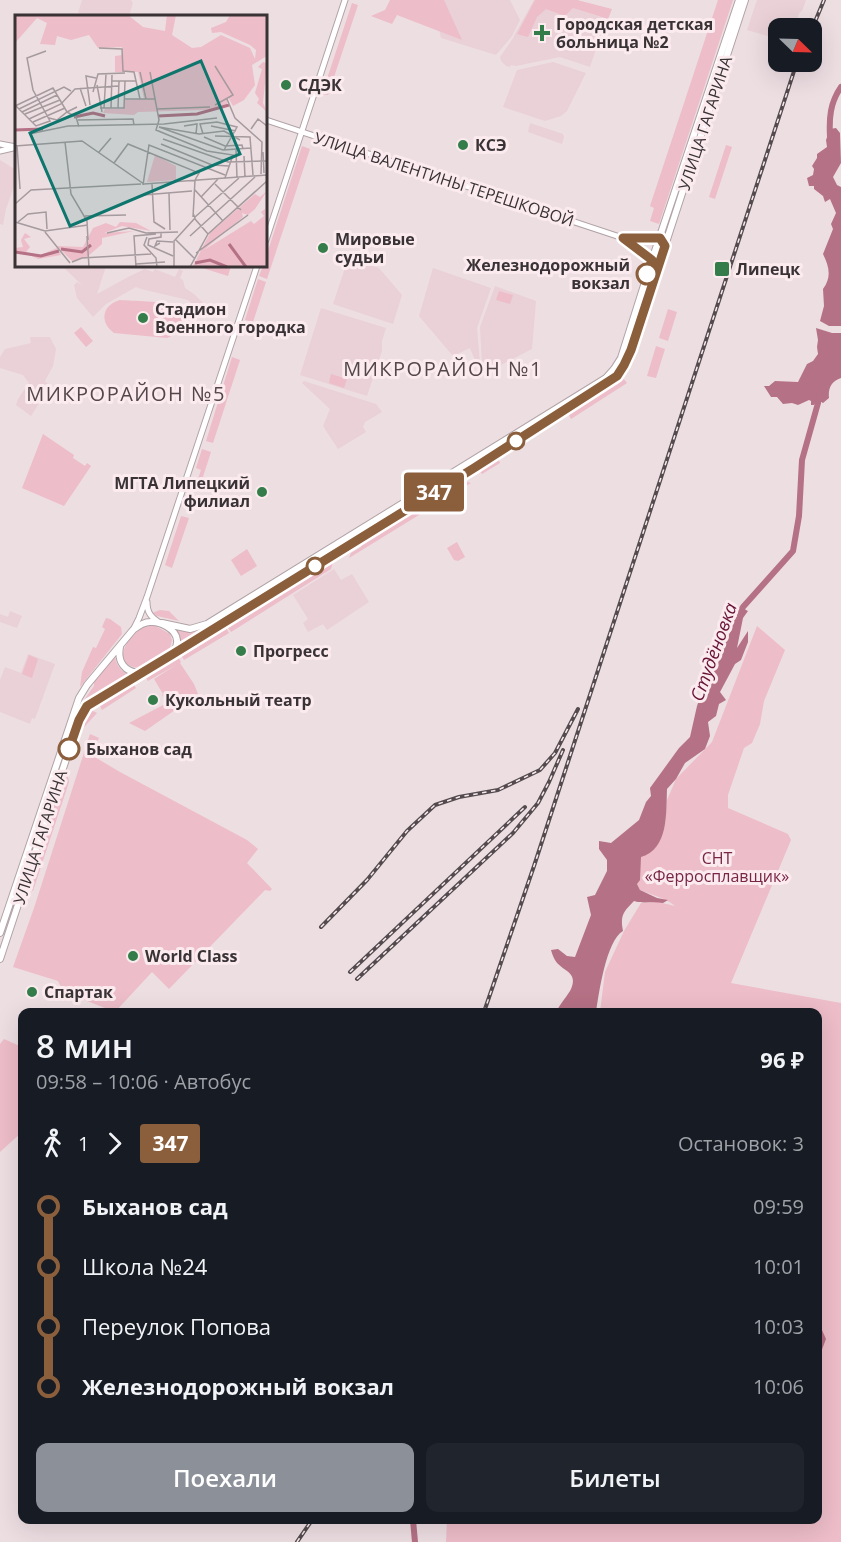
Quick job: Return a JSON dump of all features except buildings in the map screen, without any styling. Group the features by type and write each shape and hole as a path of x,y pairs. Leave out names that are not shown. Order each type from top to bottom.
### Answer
{"main road":[{"path":"267,237 345,0"},
{"name":"УЛИЦА ГАГАРИНА","path":"662,255 739,0"},
{"name":"УЛИЦА ГАГАРИНА","path":"652,260 745,0"},
{"name":"УЛИЦА ВАЛЕНТИНЫ ТЕРЕШКОВОЙ","path":"267,120 626,239"},
{"path":"0,144 15,147"},
{"path":"0,151 15,147"},
{"path":"641,251 646,246 645,238"},
{"path":"626,239 660,238 665,246"},
{"path":"626,239 652,260"},
{"path":"652,260 662,255"},
{"path":"133,630 147,623 190,628 207,624 617,376 631,350 662,255"},
{"path":"257,267 147,597 133,630 121,644 119,654 122,664 129,671 140,673 173,654 606,378 621,358 652,260"},
{"path":"147,597 147,610 152,617 173,631 177,638 173,654"},
{"name":"УЛИЦА ГАГАРИНА","path":"0,933 79,698 121,644"},
{"name":"УЛИЦА ГАГАРИНА","path":"0,959 79,720 87,706 140,673"},
{"path":"23,863 28,860 31,866"}],"shaded area":[{"path":"82,0 131,0 133,3 129,15 78,13"},
{"path":"432,0 510,0 520,20 512,36 496,55 441,38"},
{"name":"Городская детская больница №2","path":"534,0 579,0 577,9 606,19 590,67 560,57 510,67 501,61 500,57"},
{"path":"757,0 806,0 798,18 768,18 768,36 747,30"},
{"path":"553,62 586,73 567,111 561,116 545,121 503,107 517,70"},
{"path":"530,123 563,134 562,144 528,132"},
{"path":"836,128 840,133 841,163 833,177 837,185 841,187 841,326 829,326 820,321 824,306 823,289 829,276 823,254 833,229 831,224 836,213 830,199 825,202 814,186 809,186 807,178 813,175 812,166 817,154 827,147 826,140 830,129"},
{"path":"0,160 15,169 15,183 3,225 0,224"},
{"path":"350,253 366,258 364,263 379,268 402,295 393,324 333,304"},
{"path":"63,267 106,267 97,294 145,269 153,272 155,269 175,277 179,269 183,271 180,278 185,288 204,304 198,310 188,300 136,287 106,304 93,317 77,298 74,285 77,282 83,286"},
{"path":"433,268 491,288 477,328 480,363 476,363 470,348 453,356 419,316"},
{"path":"495,286 536,301 532,349 489,371 482,364 480,327"},
{"path":"321,308 386,328 382,351 367,396 300,375"},
{"path":"816,328 841,333 841,378 833,383 829,398 823,403 818,400 811,405 809,400 798,405 783,404 777,397 771,397 764,386 769,386 775,381 798,382 807,364 813,361 818,354"},
{"path":"30,337 50,337 56,349 53,366 45,381 50,386 31,416 16,405 29,383 23,375 0,368 0,357 5,349 31,343"},
{"path":"304,381 376,404 382,412 365,422 363,427 366,432 338,449 323,426 330,409 302,383"},
{"path":"334,569 341,580 352,574 369,602 327,630 323,624 308,632 303,623 308,619 293,595"},
{"path":"738,606 748,611 743,618 737,648 748,631 748,642 741,660 735,664 720,692 726,700 719,704 716,716 708,722 710,736 705,749 685,763 667,789 666,819 661,838 650,853 641,857 640,880 637,884 640,890 657,898 668,900 663,903 634,901 625,911 622,918 623,931 612,945 604,968 597,1008 559,1008 570,991 573,979 569,972 558,964 551,950 558,949 567,956 575,957 591,915 587,897 595,895 607,871 607,860 599,849 599,841 611,843 639,820 651,796 650,788 679,748 690,737 704,686 716,668 722,647 732,629 731,624 738,615"},
{"path":"10,611 22,616 17,628 0,622 0,614 8,617"},
{"path":"28,654 55,664 35,719 32,718 30,724 0,712 0,680 5,667 21,673"},
{"path":"822,1330 826,1339 822,1350"}],"green space":[{"path":"390,0 444,0 462,40 397,15 392,24 371,16 385,10"},
{"path":"535,0 577,0 612,9 608,19 573,8 565,16 546,9 537,17 528,37 517,34"},
{"path":"718,0 733,0 659,224 650,221 654,208 650,206"},
{"path":"352,3 358,5 328,95 322,94"},
{"path":"726,145 732,147 715,199 709,197"},
{"path":"302,146 310,149 267,279 259,276 263,267 267,267 267,254"},
{"path":"199,267 231,267 228,276"},
{"path":"258,279 266,282 253,322 245,320"},
{"path":"499,291 513,295 510,304 496,300"},
{"name":"Стадион Военного городка","path":"120,300 172,305 180,314 181,327 167,338 114,333 106,324 105,314 109,306"},
{"path":"668,309 677,312 668,341 659,338"},
{"path":"81,327 93,341 86,347 74,333"},
{"path":"656,346 665,349 656,378 647,376"},
{"path":"232,357 240,360 213,443 206,441"},
{"path":"331,374 347,379 344,388 329,383"},
{"path":"623,378 627,383 571,419 568,413 570,411"},
{"path":"43,434 74,455 73,458 85,466 87,463 91,466 64,506 22,488"},
{"path":"202,449 211,452 200,486 196,485 201,470 196,468"},
{"path":"495,458 500,463 482,474 479,470 481,466"},
{"path":"462,480 471,483 349,558 351,553 361,547 362,543"},
{"path":"181,516 189,518 172,568 165,565"},
{"path":"457,542 465,557 458,561 454,560 447,548"},
{"path":"247,549 257,566 241,576 231,560"},
{"path":"334,559 331,569 231,632 226,625"},
{"path":"160,610 169,611 179,621 152,613"},
{"path":"106,618 121,627 122,634 80,687 82,672 93,647 96,648 105,629 102,627"},
{"path":"152,624 170,634 172,640 170,648 138,668 129,665 124,660 123,653 126,646 137,632"},
{"path":"225,626 229,633 184,660 180,653"},
{"name":"СНТ «Ферросплавщик»","path":"757,626 785,650 764,701 760,724 752,743 744,748 728,795 728,808 788,834 791,840 731,983 841,1003 841,1542 446,1542 447,1524 822,1524 822,1008 600,1008 605,972 624,931 641,903 658,902 675,906 640,890 637,884 641,857 665,824 667,800 676,779 712,742"},
{"path":"174,628 202,631 179,646 179,636"},
{"path":"29,655 38,659 32,678 22,674"},
{"path":"177,655 198,694 145,731 129,723 167,703 154,679 176,665 148,681 144,675"},
{"path":"115,657 120,668 129,675 85,703 84,700 94,686 94,682"},
{"path":"132,682 136,688 102,710 101,701 107,697 110,700 128,689 128,685"},
{"path":"93,711 97,713 76,736 84,715"},
{"name":"Быханов сад","path":"90,734 99,738 92,751 93,756 247,840 258,849 247,863 272,889 265,890 169,989 152,972 119,1008 105,1008 72,995 73,991 61,987 58,981 13,967"},
{"path":"68,776 69,782 33,891 29,889 63,780"},
{"path":"4,1039 18,1045 18,1136 0,1152 0,1044"}],"waterway":[{"name":"Студёновка","path":"830,137 831,111 834,99 841,87"},
{"name":"Студёновка","path":"740,615 743,607 793,551 799,516 802,460 820,392"},
{"name":"Студёновка","path":"413,1524 415,1542"}],"railway":[{"path":"817,18 824,0"},
{"path":"485,1008 794,72"},
{"path":"321,927 367,880 407,831 435,805 459,797 498,790 540,770 555,753 578,709"},
{"path":"357,979 513,833 538,803 563,750"},
{"path":"350,972 525,807"},
{"path":"297,1542 309,1524"}],"bus line":[{"name":"347","path":"69,749 79,720 87,706 474,468 617,376 631,350 665,246 660,238 623,238 652,260 647,274"}],"place":[{"name":"Городская детская больница №2","path":"542,33"},
{"name":"СДЭК","path":"286,85"},
{"name":"КСЭ","path":"463,145"},
{"name":"Мировые судьи","path":"323,248"},
{"name":"Липецк","path":"722,269"},
{"name":"Железнодорожный вокзал","path":"647,274"},
{"name":"Стадион Военного городка","path":"143,318"},
{"name":"МГТА Липецкий филиал","path":"262,492"},
{"name":"Прогресс","path":"241,651"},
{"name":"Кукольный театр","path":"153,700"},
{"name":"Быханов сад","path":"69,749"},
{"name":"World Class","path":"133,956"},
{"name":"Спартак","path":"32,992"}],"district":[{"name":"МИКРОРАЙОН №1","path":"443,369"},
{"name":"МИКРОРАЙОН №5","path":"126,394"}]}
